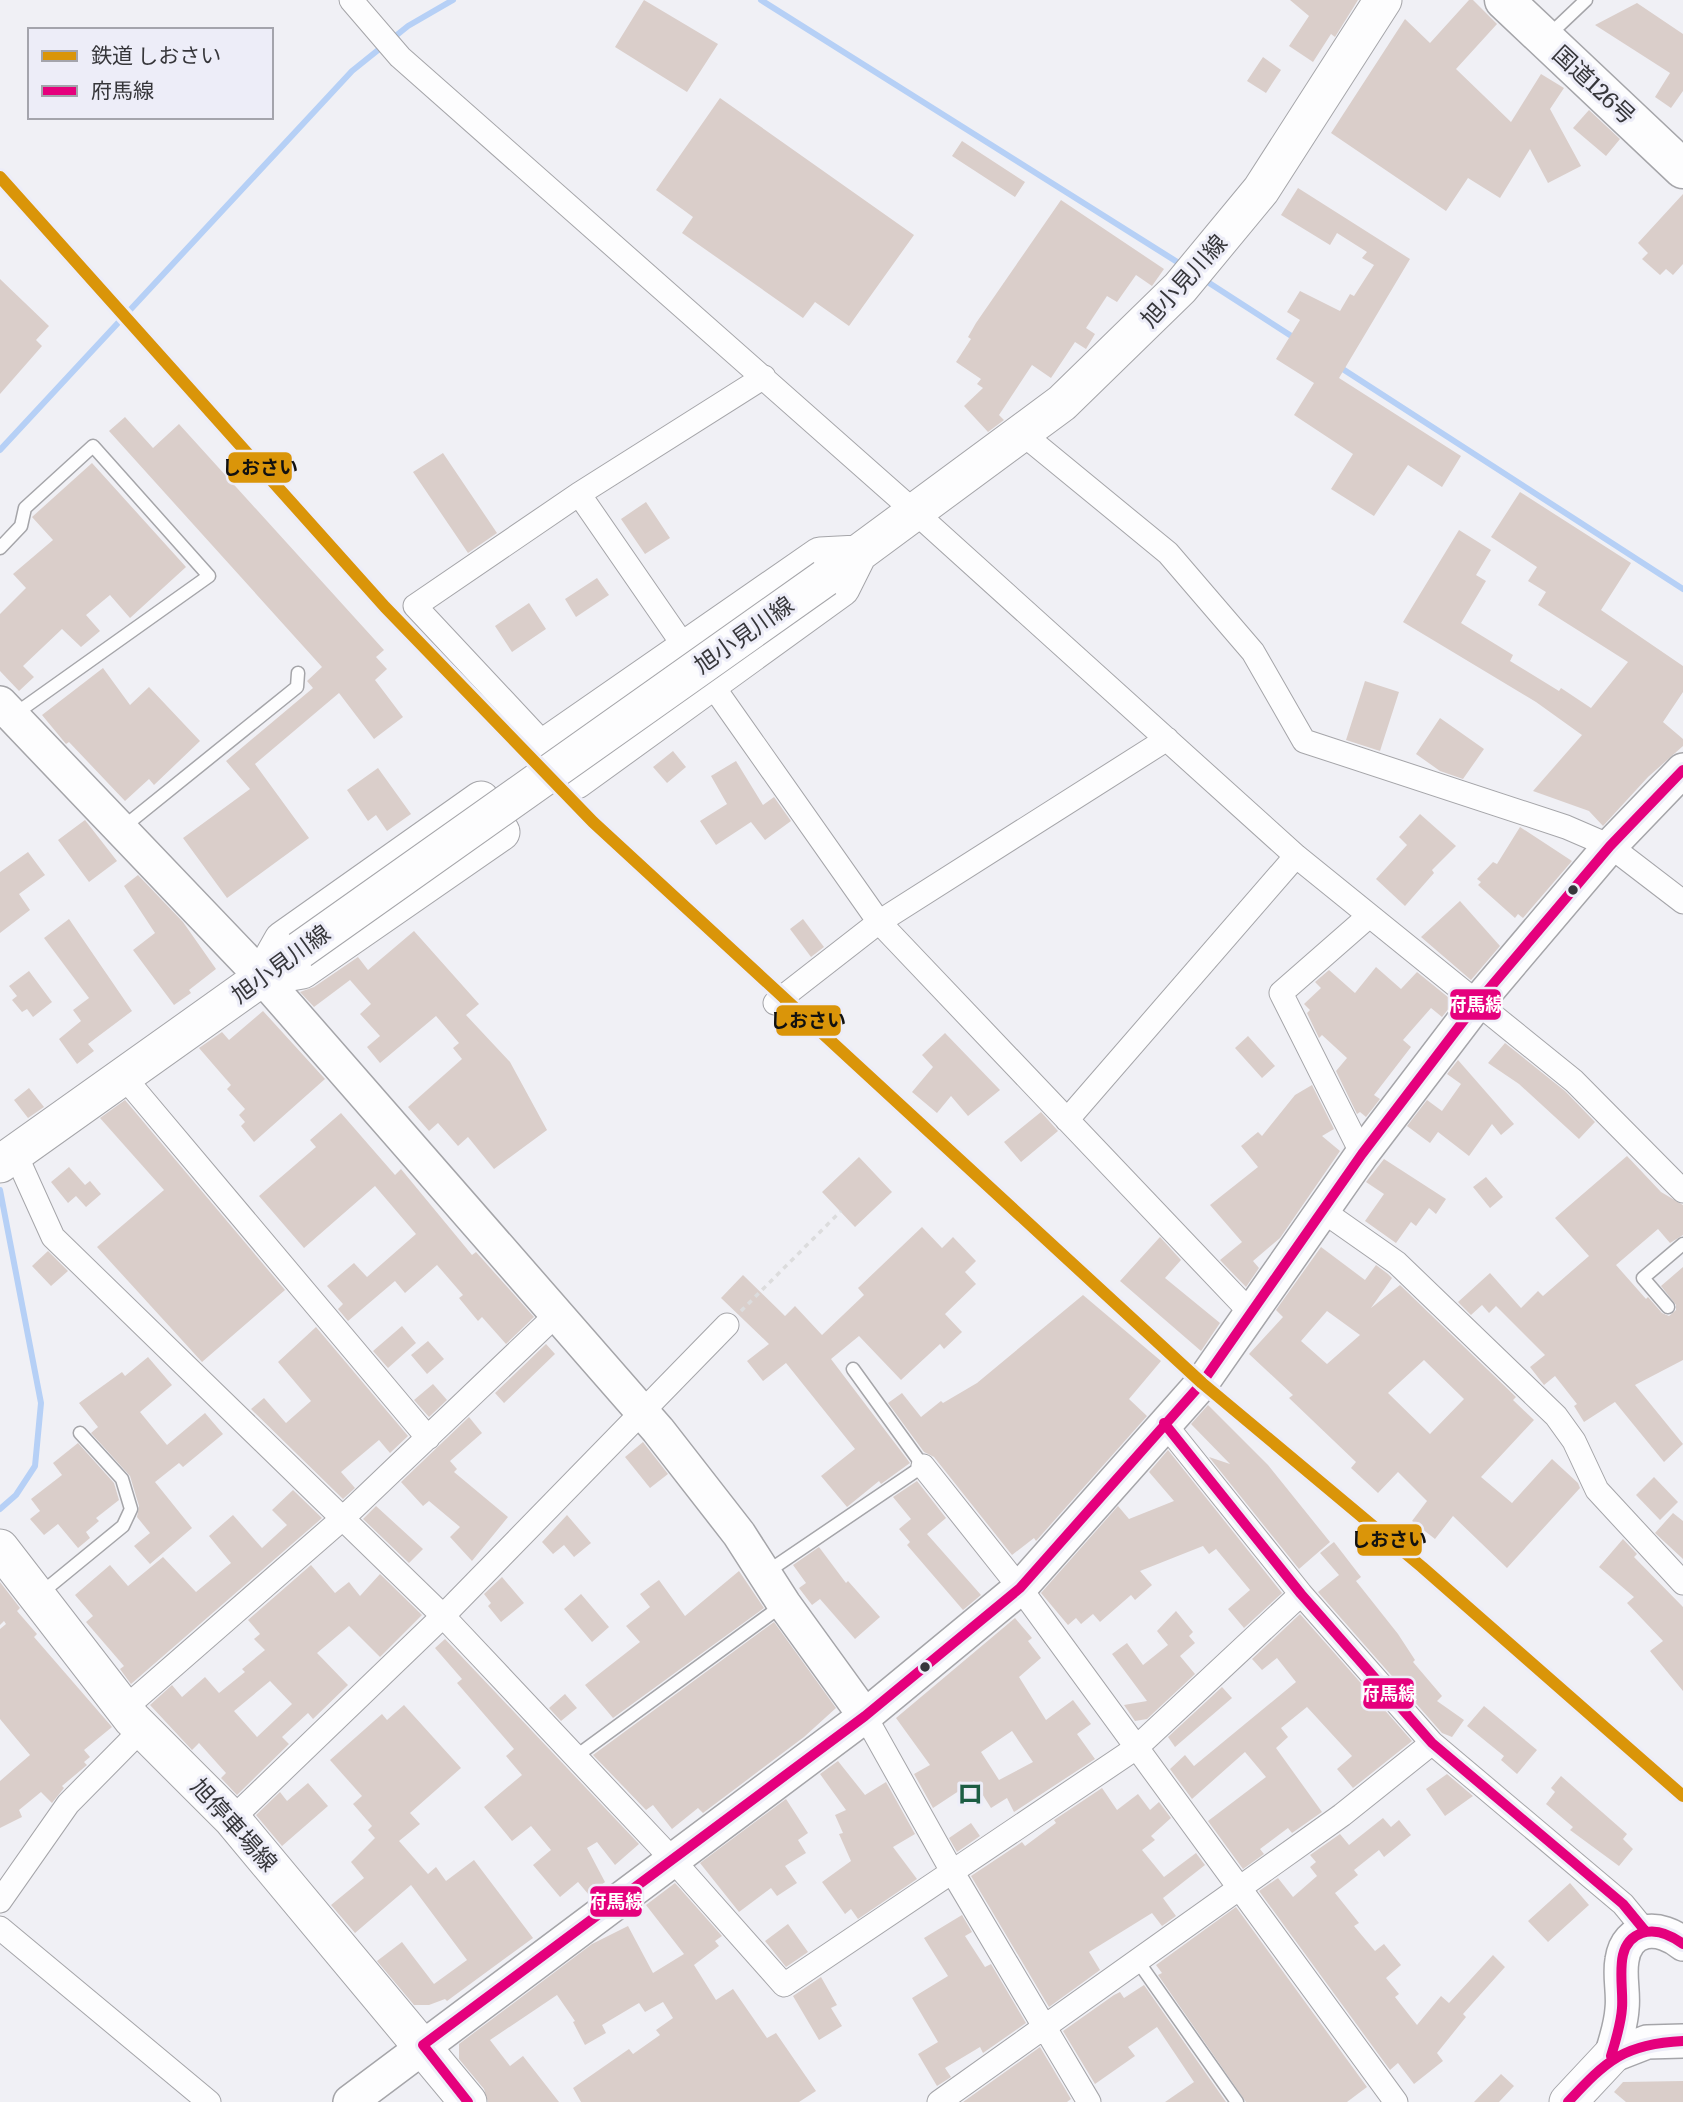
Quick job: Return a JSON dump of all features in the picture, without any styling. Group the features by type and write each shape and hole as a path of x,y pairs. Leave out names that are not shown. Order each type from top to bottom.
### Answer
{"highway":[{"name":"国道126号","path":"1504,0 1683,169"}],"main road":[{"name":"旭小見川線","path":"8,1159 1023,434 1114,356 1193,273 1261,190 1383,0"},
{"path":"858,554 841,588 576,780 546,746 686,649 820,556 858,554"},
{"path":"481,800 501,832 302,970 262,977 283,940 481,800"},
{"name":"旭停車場線","path":"0,1548 133,1719 232,1819 468,2102"},
{"path":"1568,2102 1611,2056"}],"street":[{"path":"351,0 400,57 764,377 1296,856 1574,1081 1683,1191"},
{"path":"546,746 415,606 579,494 764,377"},
{"path":"1023,434 1168,553 1254,652 1304,741 1566,827 1610,846 1683,902"},
{"path":"579,494 686,649"},
{"path":"709,682 879,922 1252,1314"},
{"path":"6,710 262,977 642,1411 713,1499 783,1604 865,1716 953,1873 1089,2102"},
{"path":"775,1003 879,922 1167,739"},
{"path":"350,2102 865,1716 1020,1588 1202,1383 1362,1154 1477,1003 1610,846 1683,770"},
{"path":"1067,1120 1296,856"},
{"path":"1362,1154 1281,993 1369,916"},
{"path":"124,1077 428,1438"},
{"path":"8,1159 52,1237 443,1616 672,1859 784,1985 1136,1748 1301,1594"},
{"path":"1323,1211 1397,1263 1556,1416 1574,1441 1597,1490 1683,1583"},
{"path":"0,1900 133,1719 556,1314"},
{"path":"232,1819 443,1616 733,1320"},
{"path":"1164,1423 1301,1594 1432,1743 1623,1904 1646,1932"},
{"path":"923,1466 1020,1588 1237,1889 1396,2102"},
{"path":"939,2102 1342,1815 1432,1743"},
{"path":"0,1928 209,2102"},
{"path":"1611,2056 1622,2008 1622,1959 1627,1945 1646,1932 1668,1932 1683,1944"},
{"path":"1611,2056 1647,2042 1683,2041"}],"lane":[{"path":"1545,39 1586,0"},
{"path":"0,548 21,526 25,508 93,446 209,576 6,710"},
{"path":"121,829 297,687 298,673"},
{"path":"1668,1307 1643,1278 1683,1244"},
{"path":"764,1574 923,1466 853,1369"},
{"path":"36,1596 123,1526 131,1509 122,1479 80,1433"},
{"path":"575,1757 783,1604"},
{"path":"1137,1960 1237,2102"}],"path":[{"path":"733,1320 841,1211"}],"building":[{"path":"644,0 718,44 687,92 615,47"},
{"path":"1290,0 1358,0 1335,37 1331,34 1313,62 1289,46 1309,16"},
{"path":"1469,0 1473,0 1497,24 1456,69 1511,122 1541,74 1564,88 1550,109 1581,166 1548,183 1530,149 1500,198 1468,178 1446,211 1331,133 1405,19 1430,43"},
{"path":"1637,3 1683,34 1683,91 1671,108 1655,97 1670,73 1595,25"},
{"path":"1263,57 1281,70 1266,93 1247,81"},
{"path":"720,98 914,235 849,326 815,302 803,318 682,233 693,217 656,190"},
{"path":"1589,110 1620,139 1606,156 1573,128"},
{"path":"962,141 1025,182 1015,197 952,156"},
{"path":"1298,188 1410,259 1339,378 1461,456 1442,487 1408,465 1374,516 1331,489 1353,454 1294,415 1314,383 1276,359 1300,320 1287,312 1300,291 1340,311 1350,294 1354,296 1374,265 1362,258 1367,252 1337,233 1330,245 1281,215"},
{"path":"1683,194 1683,264 1673,275 1666,269 1660,275 1642,259 1648,253 1638,243"},
{"path":"1061,200 1164,269 1152,286 1136,275 1117,302 1107,296 1086,328 1095,334 1086,349 1075,342 1051,378 1032,365 999,415 1004,420 988,432 964,406 983,388 977,384 981,379 956,362 971,339 968,337 976,323"},
{"path":"0,279 49,326 36,340 42,346 0,394"},
{"path":"125,417 153,448 179,424 384,650 376,657 387,669 375,680 403,717 374,739 339,693 255,764 309,838 227,898 183,838 250,789 226,761 313,688 307,681 322,667 109,431"},
{"path":"443,453 497,533 468,553 413,472"},
{"path":"92,463 186,567 130,618 110,595 86,615 100,631 81,647 62,629 23,666 34,677 19,691 0,671 0,614 26,588 13,574 53,540 32,517"},
{"path":"1520,492 1631,563 1601,610 1683,666 1683,692 1663,722 1683,739 1683,746 1648,777 1603,826 1589,811 1533,791 1582,735 1536,702 1403,622 1459,530 1491,550 1476,575 1486,581 1461,623 1513,655 1510,661 1559,691 1561,688 1591,708 1628,662 1538,605 1546,592 1528,581 1537,567 1491,537"},
{"path":"646,502 670,538 645,554 621,519"},
{"path":"597,578 609,595 576,617 565,599"},
{"path":"529,603 546,629 512,652 495,626"},
{"path":"103,668 130,705 149,687 200,741 154,785 149,779 125,801 69,742 66,744 42,715"},
{"path":"1365,681 1399,692 1380,751 1346,740"},
{"path":"1440,718 1484,749 1463,779 1440,771 1416,754"},
{"path":"673,751 686,767 667,783 653,767"},
{"path":"736,761 763,805 774,797 791,821 765,840 751,822 716,845 700,821 727,804 711,776"},
{"path":"378,768 411,814 387,831 376,815 368,821 347,790"},
{"path":"1420,814 1456,846 1432,870 1434,873 1405,906 1376,879 1407,845 1399,837"},
{"path":"85,820 117,861 89,882 58,840"},
{"path":"1520,827 1572,861 1523,918 1518,914 1515,918 1478,885 1481,882 1477,879 1493,862 1497,864"},
{"path":"28,852 45,875 19,894 30,910 0,933 0,872"},
{"path":"138,875 183,922 216,969 174,1005 133,950 155,933 124,886"},
{"path":"1460,901 1500,946 1471,980 1421,937"},
{"path":"69,919 132,1011 88,1044 94,1051 77,1064 59,1039 81,1021 73,1010 89,998 44,938"},
{"path":"803,919 824,947 811,957 790,929"},
{"path":"414,931 479,1004 466,1015 510,1062 547,1130 494,1169 468,1137 458,1146 438,1123 429,1131 408,1107 462,1059 453,1048 459,1043 436,1016 380,1063 367,1047 380,1036 360,1014 371,1004 350,980 314,1007 300,992 314,987 358,957 368,970"},
{"path":"1376,967 1401,989 1417,972 1454,1002 1442,1017 1431,1008 1403,1040 1411,1047 1374,1095 1380,1099 1366,1117 1360,1112 1357,1114 1336,1071 1347,1058 1322,1035 1319,1038 1307,1013 1310,1010 1304,1004 1321,988 1315,982 1329,970 1355,993"},
{"path":"29,971 52,1002 33,1017 27,1009 22,1012 12,1000 17,996 9,986"},
{"path":"263,1011 325,1079 254,1142 241,1126 245,1122 239,1115 245,1109 227,1089 231,1085 199,1048 222,1032 229,1040"},
{"path":"945,1033 1000,1090 968,1116 951,1096 937,1113 912,1092 933,1067 922,1055"},
{"path":"1248,1036 1275,1066 1262,1078 1235,1048"},
{"path":"1505,1043 1565,1091 1595,1122 1579,1139 1519,1084 1488,1063"},
{"path":"1458,1060 1514,1124 1501,1135 1492,1124 1469,1156 1438,1132 1430,1143 1407,1126 1427,1100 1442,1111 1461,1084 1447,1074"},
{"path":"1312,1085 1334,1129 1322,1136 1340,1151 1280,1238 1253,1261 1259,1268 1246,1287 1220,1260 1242,1242 1210,1205 1258,1167 1241,1146 1258,1132 1262,1136 1295,1095"},
{"path":"29,1088 44,1107 28,1118 14,1100"},
{"path":"125,1100 285,1290 202,1362 97,1247 164,1190 100,1118"},
{"path":"1041,1112 1058,1131 1021,1162 1004,1142"},
{"path":"341,1113 395,1175 401,1169 472,1255 476,1252 534,1317 506,1344 482,1317 478,1321 459,1298 463,1295 437,1265 405,1293 395,1281 348,1321 338,1309 343,1304 327,1286 354,1263 367,1277 416,1234 375,1186 304,1248 259,1196 316,1147 310,1140"},
{"path":"1627,1156 1661,1192 1683,1205 1683,1235 1670,1243 1658,1229 1616,1265 1646,1299 1648,1297 1662,1313 1669,1316 1676,1310 1676,1305 1661,1286 1683,1267 1683,1360 1635,1385 1683,1444 1664,1462 1615,1402 1584,1422 1574,1406 1577,1404 1555,1376 1544,1385 1530,1367 1545,1355 1496,1306 1489,1313 1482,1305 1471,1315 1458,1302 1490,1273 1521,1308 1538,1291 1543,1296 1589,1256 1555,1218"},
{"path":"859,1157 892,1192 855,1227 822,1192"},
{"path":"1384,1159 1446,1199 1436,1214 1429,1208 1416,1226 1411,1222 1396,1243 1365,1221 1384,1194 1366,1182"},
{"path":"69,1167 85,1185 90,1181 101,1194 86,1207 76,1196 68,1203 51,1182"},
{"path":"1486,1177 1503,1197 1490,1208 1473,1187"},
{"path":"922,1227 942,1248 953,1237 976,1261 965,1272 976,1284 945,1314 962,1332 944,1349 940,1344 901,1380 859,1336 831,1359 910,1463 881,1484 879,1481 847,1507 821,1476 855,1449 786,1363 763,1381 747,1361 769,1344 721,1298 743,1275 785,1316 795,1306 822,1335 864,1295 858,1288"},
{"path":"1160,1237 1181,1260 1165,1278 1220,1323 1201,1351 1120,1281"},
{"path":"1321,1247 1365,1280 1376,1265 1392,1278 1371,1308 1400,1285 1516,1397 1513,1400 1534,1420 1481,1477 1512,1503 1552,1459 1580,1488 1507,1568 1453,1516 1435,1539 1412,1521 1427,1501 1398,1472 1378,1493 1351,1468 1356,1462 1289,1398 1293,1395 1249,1354 1283,1317 1276,1310","holes":["1327,1311 1360,1335 1327,1364 1301,1341","1424,1360 1464,1399 1430,1434 1388,1393"]},
{"path":"48,1251 68,1271 51,1286 32,1266"},
{"path":"1083,1295 1161,1361 1129,1399 1147,1416 1036,1541 1034,1538 1012,1555 934,1457 924,1452 888,1403 902,1393 921,1417 941,1401 943,1403 977,1383"},
{"path":"402,1326 416,1343 388,1368 373,1351"},
{"path":"316,1327 408,1436 390,1453 379,1440 341,1472 355,1488 343,1499 251,1409 264,1398 286,1423 311,1401 278,1362"},
{"path":"428,1341 444,1359 427,1374 411,1355"},
{"path":"546,1344 555,1354 504,1403 495,1393"},
{"path":"148,1357 172,1385 140,1412 167,1445 205,1413 223,1434 183,1467 179,1463 155,1482 192,1528 150,1564 134,1546 150,1533 137,1517 139,1506 130,1476 91,1433 98,1427 79,1403 122,1372 125,1376"},
{"path":"433,1384 447,1400 429,1417 414,1400"},
{"path":"1208,1405 1268,1465 1330,1542 1299,1569 1209,1457 1230,1464 1191,1424"},
{"path":"469,1417 482,1433 450,1461 457,1469 454,1472 508,1517 472,1561 450,1537 460,1527 429,1501 423,1506 401,1482"},
{"path":"643,1442 668,1474 650,1488 625,1457"},
{"path":"78,1443 114,1483 119,1500 96,1518 99,1521 86,1532 90,1538 78,1548 58,1524 44,1535 30,1519 40,1511 31,1499 62,1475 53,1463"},
{"path":"1168,1450 1282,1593 1244,1628 1228,1609 1250,1590 1216,1549 1209,1554 1203,1546 1140,1571 1152,1585 1135,1600 1131,1595 1100,1622 1093,1614 1081,1624 1076,1618 1068,1625 1041,1593 1118,1506 1129,1519 1174,1501 1149,1472"},
{"path":"1654,1477 1678,1502 1660,1520 1636,1495"},
{"path":"917,1481 946,1518 927,1534 981,1595 963,1610 907,1545 910,1542 899,1529 911,1519 893,1497"},
{"path":"293,1490 322,1518 131,1684 120,1669 124,1666 86,1622 93,1616 75,1595 110,1565 128,1586 163,1557 196,1592 231,1563 209,1536 233,1515 262,1548 287,1525 272,1510"},
{"path":"376,1506 423,1549 409,1563 363,1519"},
{"path":"1673,1513 1683,1521 1683,1559 1655,1533"},
{"path":"567,1515 591,1543 574,1557 564,1545 553,1554 542,1542"},
{"path":"1623,1539 1637,1554 1634,1557 1683,1607 1683,1691 1650,1651 1663,1641 1627,1603 1634,1597 1599,1567"},
{"path":"1334,1542 1361,1577 1356,1581 1398,1634 1415,1660 1413,1662 1442,1696 1437,1701 1464,1720 1452,1737 1442,1733 1318,1592 1339,1575 1320,1553"},
{"path":"819,1547 846,1583 848,1581 880,1617 855,1639 820,1599 812,1605 799,1588 806,1583 793,1565"},
{"path":"311,1565 335,1593 349,1582 360,1596 380,1574 422,1615 380,1657 349,1626 317,1653 348,1685 313,1719 308,1713 282,1737 289,1744 237,1795 221,1778 226,1773 199,1743 192,1750 150,1705 172,1685 182,1697 205,1677 219,1693 245,1672 242,1669 265,1650 254,1639 260,1634 248,1620","holes":["270,1681 292,1704 257,1737 234,1711"]},
{"path":"739,1571 764,1608 613,1718 585,1685 640,1642 626,1626 650,1607 640,1594 659,1580 685,1616"},
{"path":"502,1577 524,1603 501,1622 488,1606 491,1603 484,1594"},
{"path":"0,1582 20,1608 17,1611 37,1634 34,1637 112,1727 84,1750 90,1757 84,1762 87,1765 62,1786 64,1788 52,1803 41,1792 19,1810 22,1817 0,1828 0,1781 30,1755 0,1719 0,1629 6,1624 4,1621 0,1625"},
{"path":"581,1594 609,1627 592,1642 564,1609"},
{"path":"1176,1611 1193,1632 1189,1636 1195,1643 1180,1656 1195,1674 1147,1719 1135,1721 1124,1705 1147,1701 1112,1654 1127,1643 1143,1665 1168,1645 1157,1631"},
{"path":"1300,1614 1412,1741 1353,1788 1337,1769 1352,1756 1307,1707 1281,1728 1288,1737 1276,1748 1322,1812 1292,1833 1288,1828 1260,1849 1264,1854 1243,1869 1208,1821 1266,1777 1245,1752 1192,1799 1170,1769 1185,1755 1194,1766 1296,1682 1277,1658 1262,1670 1252,1659"},
{"path":"1015,1618 1032,1638 1028,1641 1041,1658 1019,1677 1046,1720 1073,1700 1091,1724 1077,1734 1095,1759 1014,1812 1007,1798 991,1808 974,1781 933,1808 914,1774 930,1765 896,1718","holes":["1012,1731 1033,1762 999,1780 981,1752"]},
{"path":"774,1622 836,1708 804,1737 703,1813 698,1808 672,1829 653,1805 646,1810 593,1755"},
{"path":"445,1639 639,1844 615,1865 597,1842 587,1848 605,1882 589,1895 578,1882 560,1897 533,1865 551,1850 531,1826 512,1841 484,1807 522,1775 506,1756 514,1749 457,1683 462,1679 435,1648"},
{"path":"1222,1687 1232,1698 1175,1747 1168,1737"},
{"path":"565,1694 577,1708 561,1721 549,1708"},
{"path":"404,1705 461,1768 410,1813 420,1824 399,1841 428,1874 436,1867 446,1881 474,1860 533,1938 447,2001 445,1999 429,2005 414,2005 377,1961 402,1942 434,1984 467,1960 411,1885 355,1933 331,1905 364,1878 351,1862 375,1838 368,1830 372,1826 353,1804 362,1796 330,1760 382,1714 387,1720"},
{"path":"1484,1706 1537,1750 1517,1774 1501,1760 1504,1756 1467,1726"},
{"path":"838,1761 865,1795 886,1782 915,1834 893,1847 917,1879 858,1919 851,1909 845,1914 822,1882 851,1861 839,1834 843,1833 835,1815 846,1810 820,1774"},
{"path":"1447,1774 1473,1796 1445,1816 1426,1789"},
{"path":"1561,1776 1627,1834 1623,1839 1633,1849 1619,1866 1570,1830 1573,1827 1546,1804 1555,1792 1551,1788"},
{"path":"308,1783 328,1806 282,1846 256,1815 280,1792 287,1801"},
{"path":"1102,1788 1117,1810 1138,1794 1150,1810 1159,1802 1171,1818 1151,1836 1155,1840 1142,1850 1164,1877 1196,1853 1205,1865 1163,1898 1176,1916 1162,1926 1152,1913 1089,1952 1100,1970 1049,2007 971,1876 1022,1842 1025,1846 1056,1823 1054,1820"},
{"path":"786,1799 808,1833 798,1840 806,1853 785,1866 797,1883 777,1896 771,1888 739,1912 700,1863"},
{"path":"1383,1818 1391,1827 1399,1820 1411,1835 1384,1857 1379,1850 1354,1870 1358,1875 1335,1893 1359,1923 1354,1926 1375,1951 1384,1944 1401,1965 1386,1978 1399,1994 1395,1997 1417,2025 1441,1996 1449,2003 1493,1955 1505,1967 1463,2014 1466,2017 1437,2053 1443,2061 1414,2084 1398,2063 1390,2070 1259,1891 1278,1878 1293,1897 1317,1876 1310,1867 1316,1862 1310,1855 1340,1834 1349,1845"},
{"path":"971,1823 980,1836 957,1852 949,1838"},
{"path":"675,1883 722,1936 715,1941 719,1946 694,1965 716,2000 733,1989 767,2038 776,2033 816,2091 799,2102 581,2102 573,2088 629,2049 633,2054 660,2035 656,2030 673,2018 663,2002 645,2012 639,2003 602,2025 606,2033 585,2045 573,2022 575,2021 557,1995 490,2040 510,2066 523,2056 559,2102 488,2102 484,2089 459,2059 459,2044 592,1944 628,1926 653,1973 684,1954 646,1905"},
{"path":"1570,1883 1589,1905 1548,1942 1528,1921"},
{"path":"1236,1907 1367,2087 1347,2102 1246,2102 1158,1975 1162,1973 1156,1965"},
{"path":"962,1915 972,1932 965,1936 985,1967 991,1964 1026,2023 983,2053 980,2047 945,2068 951,2077 937,2086 918,2054 938,2042 912,1998 948,1976 924,1938"},
{"path":"788,1924 808,1952 786,1967 765,1941"},
{"path":"821,1977 837,2005 831,2008 842,2026 819,2040 793,1996"},
{"path":"1144,1985 1226,2102 1165,2102 1194,2082 1157,2027 1128,2047 1135,2056 1095,2084 1063,2031 1114,1995 1120,1992 1124,1998"},
{"path":"1040,2047 1071,2099 1067,2102 963,2102"},
{"path":"1501,2074 1514,2086 1499,2102 1474,2102"},
{"path":"1683,2081 1683,2102 1626,2102 1614,2092 1623,2082"}],"waterway":[{"path":"0,450 352,71 408,26 453,0"},
{"path":"761,0 1182,265"},
{"path":"1203,279 1296,339"},
{"path":"1338,366 1683,589"},
{"path":"0,1190 41,1403 35,1466 16,1495 0,1509"}],"rail line":[{"name":"しおさい","path":"0,177 385,607 593,822 1202,1383 1422,1567 1683,1796"}],"transit line":[{"name":"府馬線","path":"468,2102 423,2045 865,1716 1020,1588 1202,1383 1362,1154 1477,1003 1610,846 1683,770"},
{"name":"府馬線","path":"1164,1423 1301,1594 1432,1743 1623,1904 1646,1932"},
{"name":"府馬線","path":"1611,2056 1621,2014 1622,1965 1626,1946 1633,1938 1653,1931 1669,1935 1683,1944"},
{"name":"府馬線","path":"1568,2102 1594,2075 1618,2057 1646,2046 1683,2041"}],"district":[{"name":"ロ","path":"970,1794"}]}
